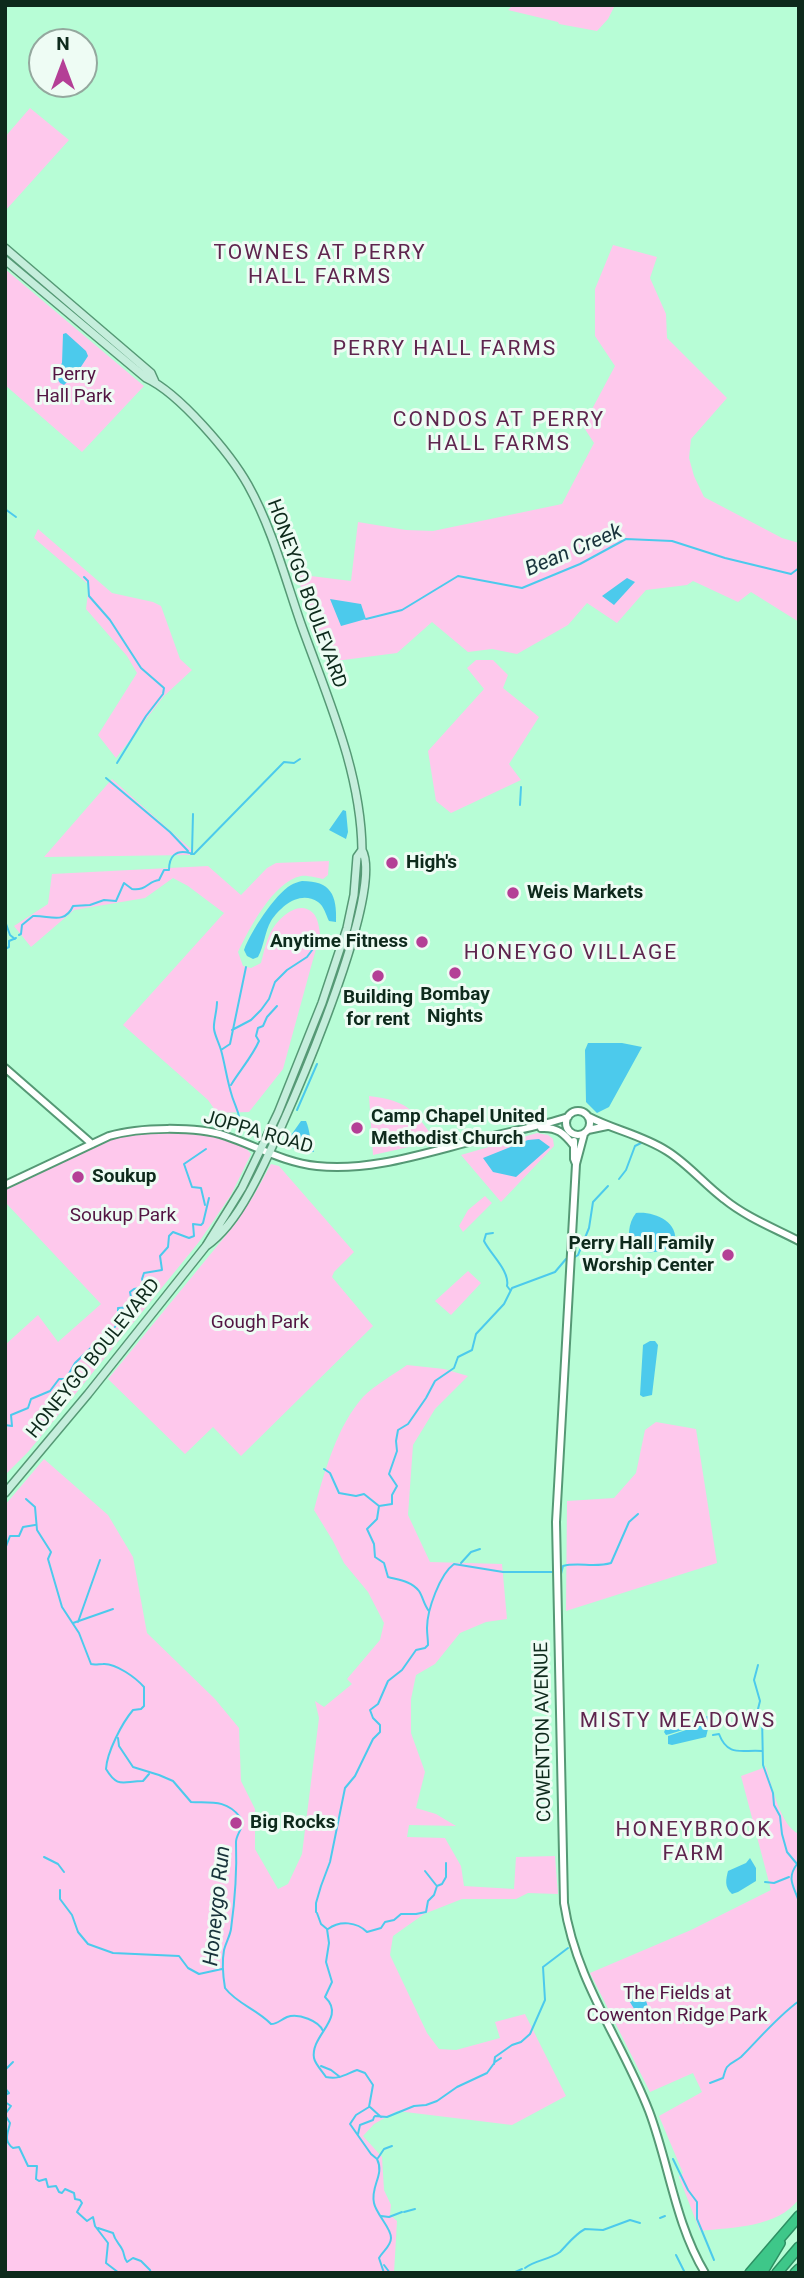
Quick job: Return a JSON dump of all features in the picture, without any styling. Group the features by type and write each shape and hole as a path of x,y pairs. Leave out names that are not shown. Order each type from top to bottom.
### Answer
{"highway":[{"path":"750,2273 799,2216"},
{"path":"762,2273 783,2235"},
{"path":"777,2273 799,2246"},
{"path":"795,2273 799,2269"}],"main road":[{"name":"HONEYGO BOULEVARD","path":"5,248 151,373 156,383"},
{"name":"HONEYGO BOULEVARD","path":"5,260 200,422 243,477 258,504 355,780 362,849 367,858 354,932 318,1042 269,1152 235,1216 219,1237 206,1245"},
{"name":"HONEYGO BOULEVARD","path":"5,1493 88,1394 206,1245 242,1188 296,1073 327,990 347,928 354,895 357,857 362,849"}],"street":[{"path":"5,1068 92,1144"},
{"name":"JOPPA ROAD","path":"5,1185 117,1134 190,1129 216,1133 311,1165 359,1166 391,1161 551,1123 578,1111 607,1126 657,1144 734,1207 799,1241"},
{"path":"568,1117 569,1130"},
{"path":"586,1132 590,1123 589,1117"},
{"name":"JOPPA ROAD","path":"551,1123 569,1130 586,1132 607,1126"},
{"path":"526,1127 529,1130 556,1129 564,1133 574,1146"},
{"name":"COWENTON AVENUE","path":"569,1130 576,1164"},
{"name":"COWENTON AVENUE","path":"586,1132 576,1164 556,1522 564,1903 570,1936 585,1979 645,2101 685,2232 705,2273"}],"green space":[{"path":"513,5 615,5 608,19 597,31 508,10"},
{"path":"30,108 69,140 5,211 5,137"},
{"path":"613,245 657,257 650,278 666,314 667,338 727,398 691,439 689,458 704,497 782,538 799,543 799,622 751,592 738,602 693,581 687,585 646,590 617,623 587,603 568,625 517,654 492,649 468,652 432,622 397,653 328,662 312,611 295,574 351,581 358,522 406,530 433,531 562,504 594,443 583,426 615,366 595,336 595,289"},
{"name":"Perry Hall Park","path":"5,269 144,386 82,452 5,385"},
{"path":"38,529 112,593 161,606 180,659 192,670 164,696 116,758 98,735 137,673 127,656 86,609 89,585 34,538"},
{"path":"476,660 493,660 508,675 503,688 539,717 509,764 521,780 451,813 436,801 428,751 484,689 467,668"},
{"path":"112,779 193,851 190,855 44,857"},
{"path":"329,861 328,875 323,879 301,876 281,887 263,908 238,952 243,966 251,968 261,963 270,934 284,916 302,908 308,909 316,917 320,934 283,1069 249,1112 217,1113 208,1100 123,1025 224,913 173,878 145,898 74,910 31,947 14,926 48,904 52,874 208,866 241,895 267,868 276,863"},
{"path":"369,1096 402,1104 415,1114 436,1141 373,1155"},
{"name":"Soukup Park","path":"168,1132 225,1139 245,1148 251,1154 231,1195 199,1242 28,1452 5,1475 5,1345 38,1315 58,1342 101,1304 5,1202 5,1188 106,1140 136,1134"},
{"path":"537,1133 548,1135 553,1139 554,1146 501,1202 461,1155"},
{"name":"Gough Park","path":"271,1164 279,1166 354,1252 332,1277 373,1326 241,1456 213,1427 185,1454 108,1379 236,1223"},
{"path":"485,1196 492,1203 463,1232 459,1226 468,1210"},
{"path":"468,1271 481,1283 451,1315 435,1301"},
{"path":"407,1365 444,1369 468,1376 435,1409 413,1445 408,1515 430,1562 502,1564 507,1619 486,1622 460,1633 435,1664 416,1675 411,1699 411,1733 425,1772 416,1808 436,1814 456,1826 409,1825 407,1837 445,1838 461,1866 464,1886 514,1889 516,1857 555,1856 558,1894 528,1893 516,1899 462,1899 424,1914 393,1936 390,1955 427,2033 439,2049 456,2050 500,2038 495,2022 525,2014 566,2096 512,2125 397,2111 374,2124 363,2136 382,2157 384,2190 391,2205 390,2215 397,2221 394,2273 5,2273 5,1505 44,1459 108,1515 133,1557 147,1633 215,1699 239,1728 241,1781 255,1809 255,1849 278,1889 288,1884 302,1854 319,1718 315,1701 324,1707 352,1684 347,1679 380,1640 384,1623 368,1592 344,1563 314,1510 332,1450 354,1409 363,1397"},
{"path":"656,1422 696,1429 717,1563 566,1611 567,1501 614,1498 636,1473 645,1430"},
{"name":"The Fields at Cowenton Ridge Park","path":"766,1767 782,1814 792,1830 799,1834 799,2199 790,2209 767,2221 700,2231 679,2177 683,2173 659,2116 702,2092 693,2073 650,2092 590,1973 691,1930 771,1890 741,1776"}],"water":[{"path":"66,333 88,356 77,373 64,385 54,374 62,363 63,334"},
{"path":"627,578 635,582 614,605 602,596"},
{"path":"330,599 361,604 366,619 341,626"},
{"path":"343,810 346,811 346,839 329,830"},
{"path":"302,881 320,884 330,891 335,904 336,922 329,921 318,902 304,898 292,901 271,921 258,957 253,959 247,956 244,950 257,924 285,890"},
{"path":"588,1043 622,1043 642,1047 609,1107 597,1113 586,1102 585,1050"},
{"path":"301,1121 306,1121 314,1152 303,1152 287,1146 289,1138"},
{"path":"539,1139 550,1147 516,1177 493,1172 483,1158 528,1140"},
{"path":"636,1213 657,1216 669,1223 675,1235 675,1243 655,1252 632,1249 629,1231"},
{"path":"655,1341 658,1345 652,1395 643,1397 640,1395 643,1345"},
{"path":"708,1716 708,1722 666,1735 664,1732 666,1728"},
{"path":"707,1723 709,1725 706,1737 668,1744 668,1736"},
{"path":"750,1858 756,1868 756,1881 732,1894 727,1886 728,1871 746,1863"},
{"path":"634,1991 646,2002 647,2009 643,2017 638,2015 628,1999 629,1994"}],"waterway":[{"path":"5,509 16,517"},
{"name":"Bean Creek","path":"366,619 402,610 458,576 522,588 580,564 626,539 672,541 725,558 791,574 799,568"},
{"path":"84,577 88,581 89,596 110,620 141,668 164,688 163,694 117,763"},
{"path":"191,854 194,854 284,762 294,763 300,759"},
{"path":"106,778 170,832 188,851"},
{"path":"520,805 521,787"},
{"path":"192,853 193,814"},
{"path":"19,935 22,925 33,916 56,918 66,915 73,906 90,905 104,900 116,901 124,883 132,889 144,887 159,880 164,870 169,870 174,855 180,852 190,853"},
{"path":"5,892 6,888"},
{"path":"5,921 10,935 15,939"},
{"path":"5,949 9,947 9,941 16,938"},
{"path":"232,1030 251,1020 261,1010 269,999 275,982 307,957 321,938"},
{"path":"221,1050 230,1044 246,967"},
{"path":"217,1002 214,1029 240,1127"},
{"path":"231,1085 259,1041 256,1036 258,1028 263,1026 277,1006"},
{"path":"297,1110 317,1064"},
{"path":"238,1128 258,1132"},
{"path":"619,1179 626,1170 635,1146 641,1143"},
{"path":"205,1205 201,1188 192,1187 184,1164 206,1149"},
{"path":"575,1257 589,1228 593,1202 608,1186"},
{"path":"5,1425 12,1426 11,1415 28,1408 31,1399 50,1391 59,1379 66,1379 75,1363 96,1343 107,1337 118,1323 118,1308 133,1307 130,1292 145,1287 142,1279 144,1273 162,1270 160,1256 168,1247 169,1236 173,1232 189,1238 194,1236 193,1224 203,1223 209,1198"},
{"path":"493,1233 486,1234 484,1241 503,1269 510,1290"},
{"path":"324,1469 330,1473 339,1493 356,1496 364,1494 379,1506 392,1504 392,1495 397,1486 389,1474 397,1451 398,1430 408,1424 435,1381 454,1368 458,1357 472,1350 476,1334 504,1304 512,1288 555,1272 566,1259"},
{"name":"Honeygo Run","path":"26,1499 35,1507 37,1530 51,1552 48,1559 62,1607 79,1633 91,1664 108,1664 120,1668 144,1687 144,1706 133,1710 124,1722 112,1746 106,1769 118,1782 143,1781 149,1774"},
{"path":"379,1506 377,1519 367,1529 374,1544 375,1557 384,1563 388,1577 405,1581 416,1588 429,1611"},
{"path":"561,1574 563,1566 611,1563 629,1522 638,1514"},
{"path":"5,1549 10,1536 19,1536 23,1527 35,1525"},
{"path":"461,1563 471,1552 480,1549"},
{"path":"78,1622 100,1560"},
{"path":"316,1912 316,1903 330,1862 345,1788 355,1776 373,1739 380,1732 380,1725 370,1710 378,1704 388,1681 402,1670 416,1650 428,1645 429,1612 444,1576 454,1564 503,1572 553,1572"},
{"path":"73,1623 113,1609"},
{"path":"758,1665 754,1680 760,1701 758,1709 762,1717 763,1765 773,1793 774,1805 780,1816 787,1852 797,1864 791,1878 799,1902"},
{"path":"713,1735 719,1734 727,1747 737,1751 762,1751"},
{"name":"Honeygo Run","path":"118,1738 119,1746 133,1767 173,1781 191,1802 211,1802 229,1807 242,1820 236,1842 231,1929 223,1954 225,1988 271,2024 297,2016 313,2021 323,2031"},
{"path":"44,1857 58,1864 64,1872"},
{"path":"328,1929 348,1923 367,1932 381,1928 385,1922 394,1920 401,1914 426,1912 428,1901 446,1877 446,1863"},
{"path":"425,1871 436,1885"},
{"path":"765,1882 774,1883 789,1877"},
{"path":"60,1890 60,1899 72,1915 78,1932 88,1944 113,1953 179,1956 188,1968 199,1974 222,1969"},
{"name":"Honeygo Run","path":"317,1913 321,1924 327,1929 329,1943 326,1962 332,1982 325,1997 332,2012 317,2042 314,2058 326,2077 339,2077 357,2070 365,2073 373,2085 369,2107"},
{"path":"494,2064 495,2057 530,2034 545,2000 543,1967 568,1948"},
{"path":"710,2083 723,2078 729,2065 741,2057 799,2001"},
{"path":"375,2116 387,2117 414,2106 437,2101 457,2087 487,2073 501,2058"},
{"path":"5,2075 6,2069 13,2062"},
{"name":"Honeygo Run","path":"321,2066 340,2077"},
{"name":"Honeygo Run","path":"5,2088 9,2093 5,2095"},
{"name":"Honeygo Run","path":"5,2102 11,2106 6,2113"},
{"name":"Honeygo Run","path":"369,2107 356,2115 350,2124 377,2159"},
{"name":"Honeygo Run","path":"370,2107 381,2117"},
{"name":"Honeygo Run","path":"5,2115 10,2123 8,2143 13,2148 19,2147 28,2166 37,2166 36,2179 46,2179 48,2187 56,2186 62,2193 65,2189 74,2193 75,2199 80,2200 82,2203 77,2212 87,2221 93,2217 95,2226 108,2243 106,2263 119,2273"},
{"name":"Honeygo Run","path":"358,2134 360,2125 373,2120 374,2117"},
{"path":"378,2158 384,2149 392,2146"},
{"name":"Honeygo Run","path":"377,2159 379,2170 374,2203 391,2234 391,2241 379,2258 384,2273"},
{"path":"673,2159 697,2202 697,2219 714,2260"},
{"path":"404,2212 415,2209"},
{"path":"381,2216 389,2217 402,2212"},
{"path":"660,2218 665,2216"},
{"path":"525,2268 560,2252 585,2229 603,2230 630,2220 640,2223"},
{"name":"Honeygo Run","path":"98,2228 113,2233 127,2262 133,2258 141,2261 151,2273"},
{"path":"676,2255 685,2273"},
{"name":"Honeygo Run","path":"384,2265 390,2273"},
{"path":"513,2273 522,2269"}],"place":[{"name":"High's","path":"392,863"},
{"name":"Weis Markets","path":"513,893"},
{"name":"Anytime Fitness","path":"422,942"},
{"name":"Bombay Nights","path":"455,973"},
{"name":"Building for rent","path":"378,976"},
{"name":"Camp Chapel United Methodist Church","path":"357,1128"},
{"name":"Soukup","path":"78,1177"},
{"name":"Perry Hall Family Worship Center","path":"728,1255"},
{"name":"Big Rocks","path":"236,1823"}],"district":[{"name":"TOWNES AT PERRY HALL FARMS","path":"320,266"},
{"name":"PERRY HALL FARMS","path":"445,350"},
{"name":"CONDOS AT PERRY HALL FARMS","path":"499,433"},
{"name":"HONEYGO VILLAGE","path":"571,954"},
{"name":"MISTY MEADOWS","path":"678,1722"},
{"name":"HONEYBROOK FARM","path":"694,1843"}]}
